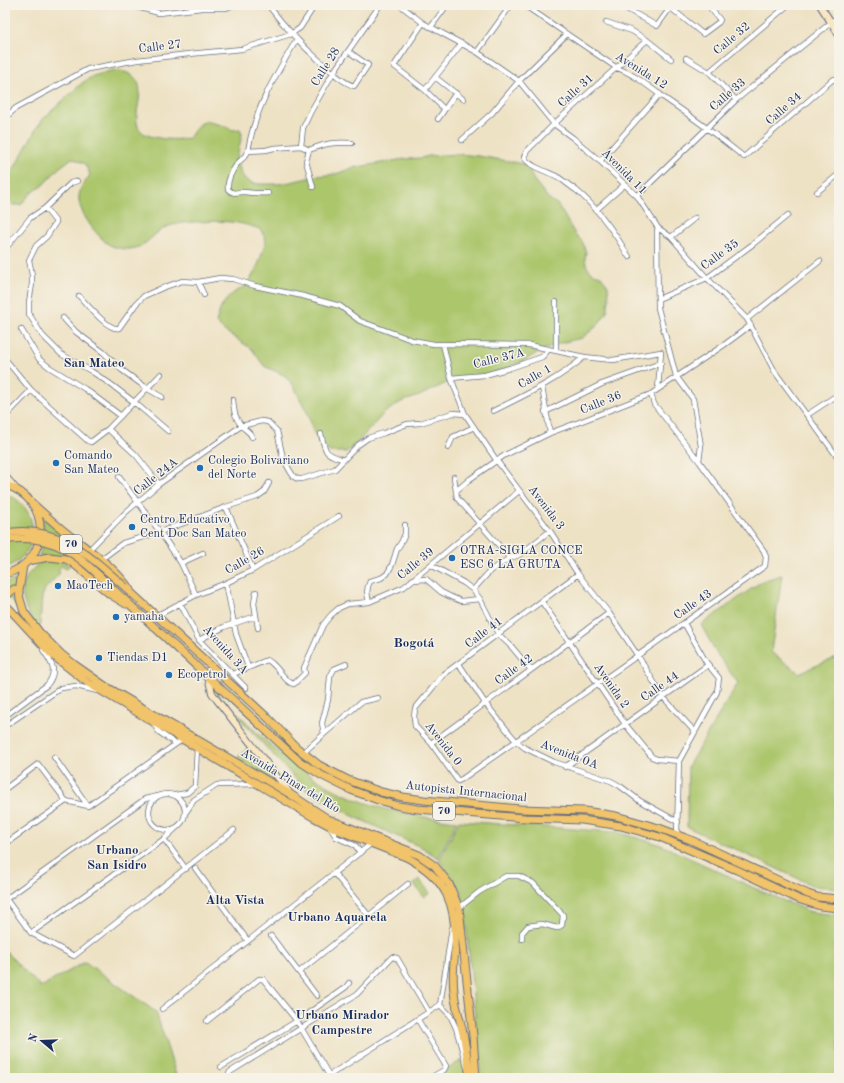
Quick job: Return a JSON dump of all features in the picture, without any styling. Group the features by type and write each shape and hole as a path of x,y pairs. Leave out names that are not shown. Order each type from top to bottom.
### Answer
{"main road":[{"path":"5,485 24,494 54,523 123,579 134,595"},
{"path":"26,563 38,545 40,531 39,517 32,503"},
{"name":"Autopista Internacional","path":"5,533 31,531 53,536 64,540 83,552 134,595 269,719 303,753 319,765 348,780 399,797 520,809 595,812 630,819 677,834 817,897 839,899"},
{"name":"Autopista Internacional","path":"5,540 29,538 41,540 73,553 84,561 299,761 320,775 362,794 390,804 418,809 525,818 582,820 621,826 682,846 798,899 820,906 839,908"},
{"name":"Autopista Internacional","path":"5,574 16,570 26,563 49,557 66,559 111,595 138,612"},
{"name":"Avenida Pinar del Río","path":"26,563 19,591 24,612 61,654 75,666 112,690 290,794 328,819 419,855 435,866 449,884 456,910 469,1003 472,1077"},
{"path":"5,597 14,589 19,591"},
{"name":"Avenida Pinar del Río","path":"5,604 38,642 74,674 330,826 406,857 426,869 441,884 456,910 453,981 456,1005 472,1077"},
{"path":"453,981 457,986 461,986 465,984 466,980"},
{"path":"456,1005 457,1000 462,997 469,1003"}],"street":[{"path":"130,5 159,13 202,8 226,8 233,5"},
{"path":"268,5 291,34 333,73 353,85 356,84 368,65 348,51"},
{"name":"Calle 27","path":"5,118 16,108 88,69 137,60 242,49 291,34 300,28 315,5"},
{"name":"Calle 28","path":"300,146 304,128 311,111 333,73 380,5"},
{"name":"Avenida 11","path":"400,5 423,23 462,43 520,81 554,124 600,161 637,196 658,228"},
{"path":"431,27 447,5"},
{"path":"477,52 511,5"},
{"name":"Avenida 12","path":"524,5 617,68 626,72 660,94 707,127 744,157"},
{"path":"622,5 657,26 669,7 704,34 720,20 708,5"},
{"name":"Calle 32","path":"709,72 788,5"},
{"path":"820,5 839,35"},
{"name":"Calle 33","path":"637,196 736,100 839,16"},
{"path":"606,22 632,31 647,40 671,59"},
{"path":"423,23 394,66 425,90 444,109"},
{"path":"462,140 492,113 520,81 567,34"},
{"path":"268,193 257,194 244,191 237,193 231,192 228,189 228,182 232,173 248,151 257,116 264,101 265,95 297,39"},
{"name":"Calle 31","path":"596,210 577,191 559,177 538,168 525,160 525,155 527,151 554,124 647,40"},
{"path":"425,90 462,43"},
{"path":"686,58 709,72 736,100"},
{"path":"435,77 463,99"},
{"name":"Calle 34","path":"744,157 832,80 839,78"},
{"path":"438,119 456,93"},
{"path":"600,161 660,94"},
{"path":"248,151 300,146 309,150 323,144 337,142 352,143"},
{"path":"309,150 306,161 313,187"},
{"path":"817,192 839,174"},
{"path":"5,249 30,218 44,208 71,183 77,181"},
{"path":"624,185 596,210 618,237 629,257"},
{"path":"44,208 56,222 48,236 36,246 29,260 32,275 29,314 42,335 61,354 91,371 134,402 168,431"},
{"name":"Calle 35","path":"658,299 707,278 788,216"},
{"path":"671,237 695,218"},
{"path":"699,461 701,446 693,399 676,376 658,308 658,228 671,237 707,278 747,319 775,372 839,459"},
{"path":"747,319 820,261"},
{"path":"79,296 106,323 117,329 144,296 162,288 182,281 198,282 220,278 233,279 255,286 303,296 340,306 360,321 412,340 434,344 529,345 613,360 669,350"},
{"path":"198,282 204,295"},
{"path":"556,302 556,350"},
{"path":"64,318 76,332 103,352 122,370 162,397"},
{"name":"Calle 36","path":"456,491 470,479 497,461 550,432 651,394 751,325"},
{"path":"21,329 39,359 49,367 86,389 121,416"},
{"name":"Avenida 3","path":"443,344 451,378 466,414 474,427 497,461 550,531 578,574 609,613 663,697 695,732"},
{"name":"Calle 37A","path":"451,378 485,375 510,368 542,357 549,349"},
{"path":"658,388 661,352"},
{"name":"Calle 1","path":"493,411 542,387 577,363 584,356"},
{"path":"5,359 31,390 88,441 94,440 108,429 161,374"},
{"path":"546,412 602,384 661,363"},
{"path":"542,387 550,432"},
{"path":"5,417 31,390"},
{"name":"Calle 43","path":"460,780 765,566 766,557 764,551 699,461 654,404 651,394"},
{"path":"807,415 836,396"},
{"path":"233,400 234,414 241,426 250,432 252,437"},
{"path":"241,426 262,421 268,422 278,431 283,458 294,477 298,479 329,472 335,469 358,445 368,438 407,424 420,423 453,413 466,414"},
{"name":"Calle 24A","path":"89,550 126,512 139,503 160,484 241,426"},
{"path":"448,448 453,437 474,427"},
{"path":"108,429 136,455 160,484"},
{"path":"321,434 325,451 328,454 344,460"},
{"path":"5,476 16,489"},
{"path":"119,477 181,563 196,595"},
{"path":"454,477 457,498 510,558"},
{"path":"100,560 123,543 160,532 257,497 264,492 269,483"},
{"name":"Calle 39","path":"248,667 267,660 272,662 290,683 294,684 305,673 304,668 308,656 323,625 335,612 343,606 369,602 404,588 519,491"},
{"path":"226,507 253,570"},
{"name":"Calle 26","path":"156,616 196,595 253,570 339,516"},
{"path":"369,602 367,588 370,581 381,578 387,574 405,534 405,525"},
{"path":"473,590 491,570 510,558 519,555 550,531"},
{"path":"181,563 202,554"},
{"path":"431,564 464,583 473,590 480,599 498,634 511,646 531,670"},
{"name":"Calle 41","path":"414,717 416,709 444,675 578,574"},
{"path":"412,580 426,579 441,592 461,601 480,599"},
{"path":"226,583 236,634 248,667 232,674"},
{"path":"256,592 254,603 258,628"},
{"name":"Avenida 2","path":"542,602 568,643 625,724 652,757 657,759 679,761"},
{"name":"Avenida 3A","path":"180,603 199,640 246,688"},
{"name":"Calle 42","path":"431,743 609,613"},
{"path":"199,640 256,616"},
{"path":"677,834 679,761 717,692 719,685 719,678 708,665 684,623"},
{"path":"5,716 47,685 52,679 54,671 52,664 38,642"},
{"path":"324,734 322,722 328,700 330,677 334,669 346,664"},
{"name":"Avenida 0A","path":"459,664 485,703 516,741 536,755 565,767 611,781 640,801 678,822"},
{"name":"Calle 44","path":"565,767 708,665"},
{"path":"208,677 212,693 290,794"},
{"path":"6,723 61,688 76,686 104,693"},
{"path":"303,753 361,702 378,698"},
{"path":"14,710 18,716"},
{"name":"Avenida 0","path":"414,717 416,726 431,743 457,779 460,780"},
{"path":"152,720 159,732 176,744"},
{"path":"5,789 38,764 66,801 88,806 183,739"},
{"path":"197,748 195,786 187,793 163,794 145,799 6,899 31,933 74,956 234,830"},
{"path":"54,757 88,806"},
{"path":"31,933 164,839 184,820 186,812 194,800 217,785 258,784"},
{"path":"173,794 182,801 186,812"},
{"path":"158,796 154,800 150,810 152,821 156,826 166,830 176,827"},
{"path":"5,844 66,801"},
{"path":"330,826 336,837 356,846 360,853"},
{"path":"164,839 186,869"},
{"path":"162,1009 372,843"},
{"path":"195,868 248,941"},
{"path":"334,873 369,916"},
{"path":"207,1021 262,978 298,1021 328,1077 440,1005 456,910 479,892 506,876 519,876 533,883 563,914 562,925 557,928 542,924 528,926 522,933 522,939"},
{"path":"299,972 408,884"},
{"path":"270,936 317,996"},
{"path":"227,1078 230,1072 361,990 393,957 397,958 429,1012"},
{"path":"221,1067 298,1021 346,987 349,983"},
{"path":"440,1005 450,1015 456,1028 464,1062 472,1077"},
{"path":"418,1020 446,1066 444,1070 430,1078"}],"green space":[{"path":"114,70 128,73 136,79 140,96 137,124 141,131 149,136 168,139 189,138 198,125 206,121 225,126 232,130 240,129 242,134 237,157 242,177 251,183 278,184 316,176 336,174 352,168 404,159 458,154 527,165 533,179 548,198 558,205 575,234 582,241 586,252 585,259 587,267 594,274 601,276 608,286 609,300 607,312 597,326 582,338 560,343 537,353 522,362 488,375 453,380 419,396 401,402 384,413 357,443 346,452 330,452 319,443 308,414 293,385 284,375 264,366 252,349 223,330 216,323 220,310 225,302 231,295 246,285 256,269 266,239 260,229 243,224 220,221 183,223 165,228 140,247 129,249 118,248 108,244 84,216 79,202 79,196 83,185 90,175 85,164 72,158 59,168 42,186 30,194 21,205 13,205 5,197 6,187 11,174 37,127 44,118 82,83 93,76"},
{"path":"5,494 22,504 28,512 33,530 29,548 19,560 5,568"},
{"path":"44,518 79,549 72,559 39,556 42,547 42,521"},
{"path":"48,560 64,562 70,565 66,569 62,566 58,570 60,573 45,589 42,597 40,626 38,627 31,618 25,606 23,590 28,575 33,569"},
{"path":"782,575 771,652 799,673 839,656 839,888 814,886 687,827 688,766 738,683 717,654 701,625 762,581"},
{"path":"17,579 14,593 16,601 23,614 5,594 5,583"},
{"path":"216,692 256,732 289,760 337,791 374,806 394,811 457,821 438,858 423,848 355,817 309,793"},
{"path":"249,747 279,784 237,758"},
{"path":"459,821 616,832 659,844 763,892 811,912 839,915 839,1078 481,1078 466,923 461,890 439,860"},
{"path":"419,879 430,893 424,897 414,884"},
{"path":"5,953 7,953 41,987 85,962 156,1012 177,1078 5,1078"},
{"path":"462,1060 469,1078 434,1078"}],"place":[{"name":"Comando San Mateo","path":"56,463"},
{"name":"Colegio Bolivariano del Norte","path":"200,468"},
{"name":"Centro Educativo Cent Doc San Mateo","path":"132,527"},
{"name":"OTRA-SIGLA CONCE ESC 6 LA GRUTA","path":"452,558"},
{"name":"MaoTech","path":"58,586"},
{"name":"yamaha","path":"116,617"},
{"name":"Tiendas D1","path":"99,658"},
{"name":"Ecopetrol","path":"169,675"}],"district":[{"name":"San Mateo","path":"94,363"},
{"name":"Bogotá","path":"414,643"},
{"name":"Urbano San Isidro","path":"117,858"},
{"name":"Alta Vista","path":"235,900"},
{"name":"Urbano Aquarela","path":"337,917"},
{"name":"Urbano Mirador Campestre","path":"342,1022"}]}
